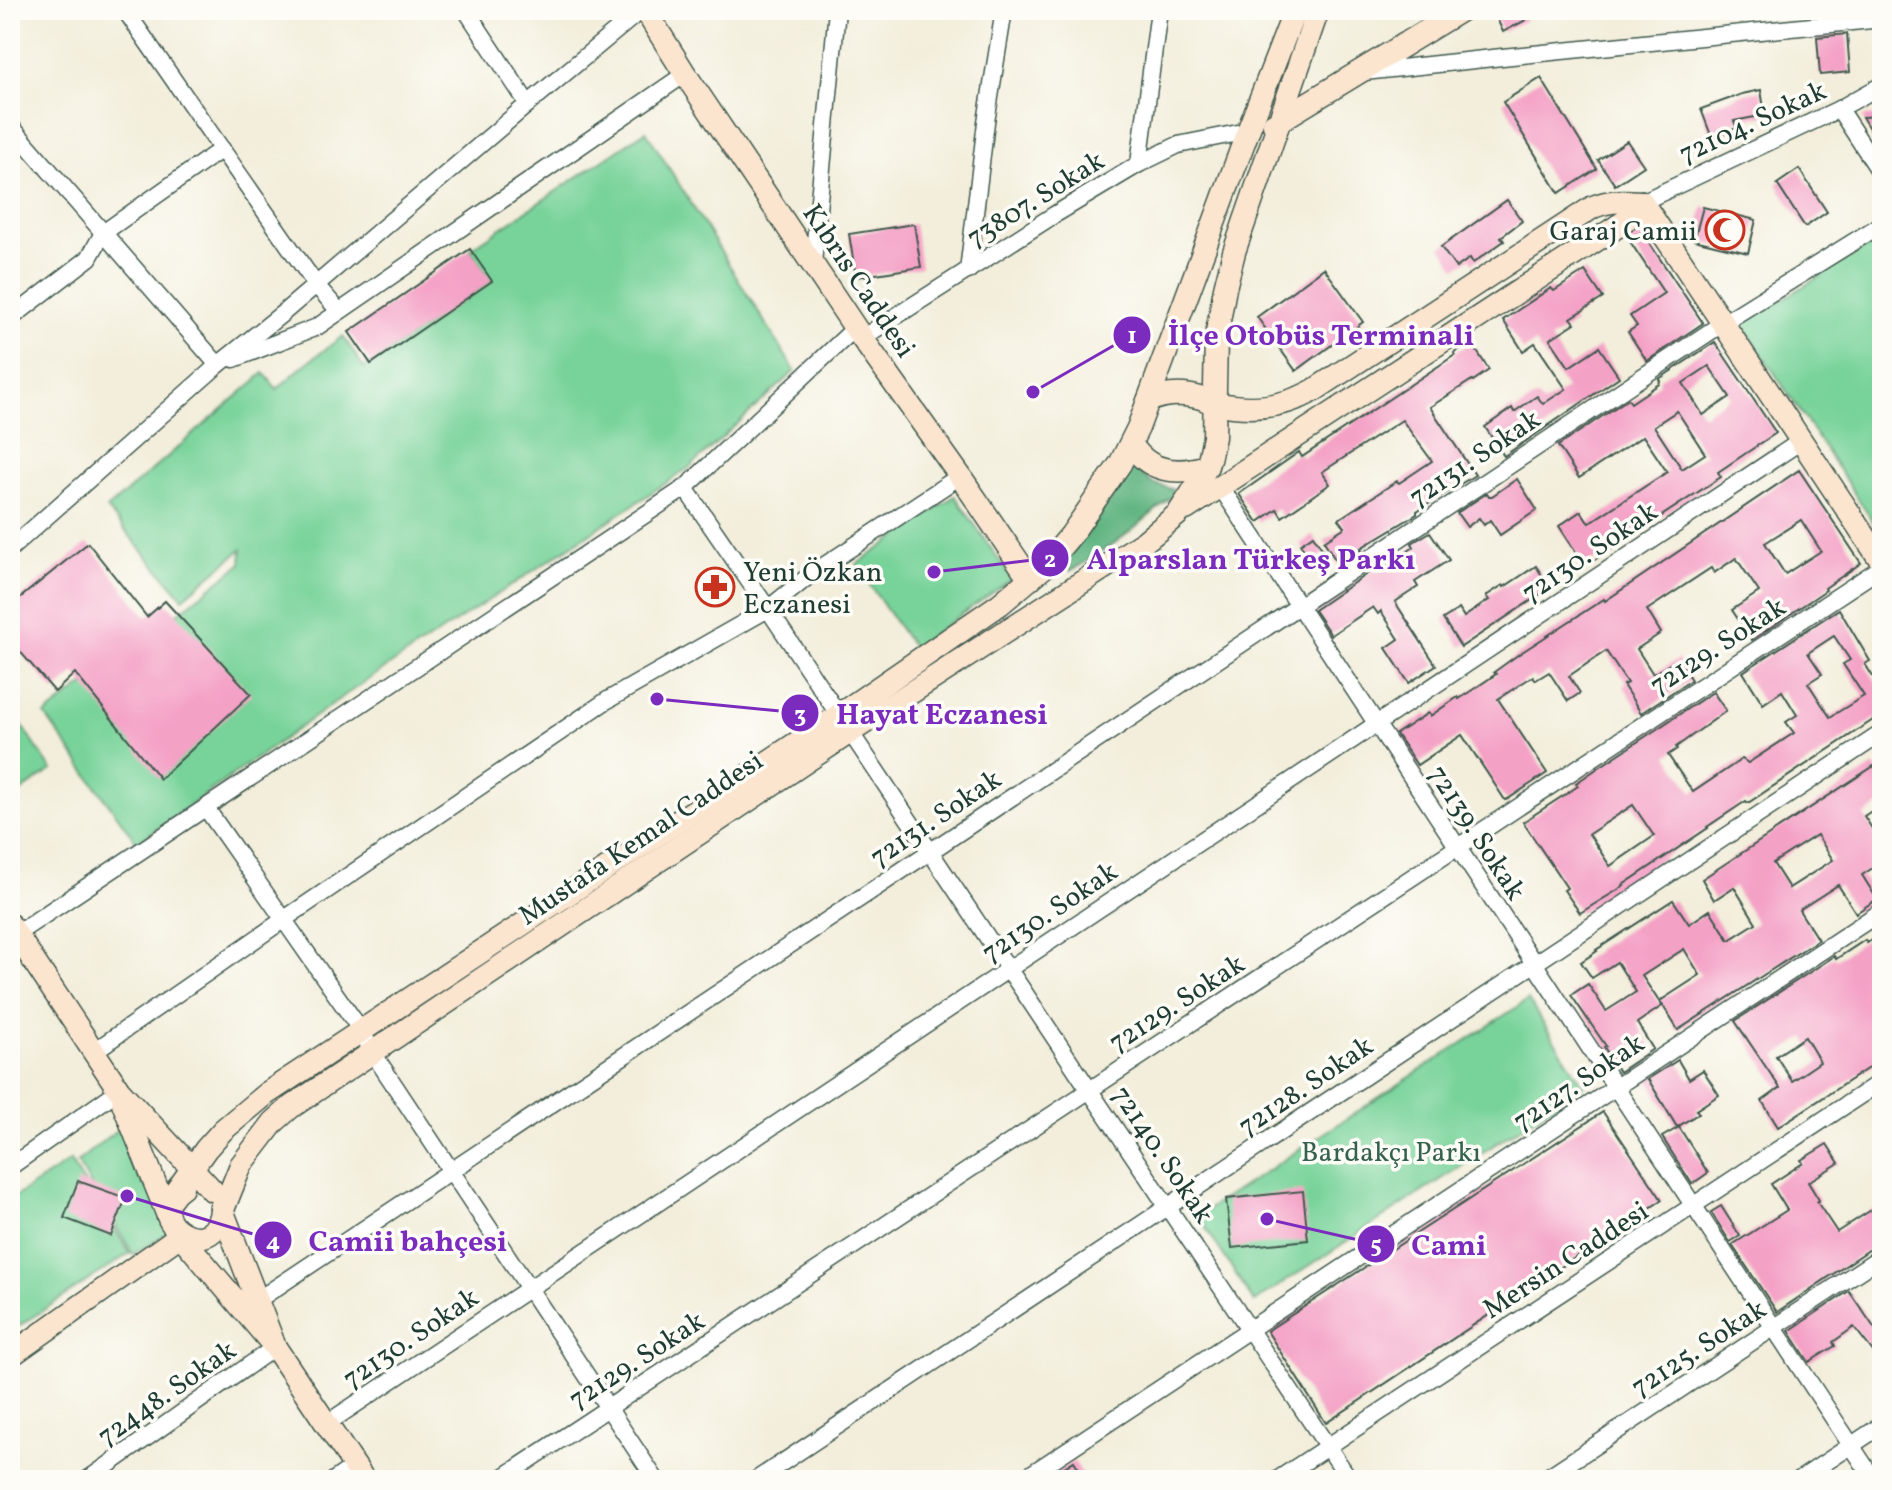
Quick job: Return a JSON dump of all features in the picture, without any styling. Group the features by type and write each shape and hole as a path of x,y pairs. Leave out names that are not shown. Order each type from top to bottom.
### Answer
{"main road":[{"name":"Kıbrıs Caddesi","path":"643,10 859,333 1030,579"},
{"name":"Mustafa Kemal Caddesi","path":"218,1207 257,1141 291,1107 373,1053 844,723 1000,604 1030,579 1071,535 1098,498 1131,443 1295,10"},
{"name":"Mustafa Kemal Caddesi","path":"172,1197 223,1130 266,1094 844,723 1144,542 1178,514 1201,479 1214,437 1216,338 1234,252 1318,10"},
{"path":"1248,131 1278,123 1461,10"},
{"path":"1148,401 1180,395 1214,403 1263,407 1299,399 1593,207 1613,202 1642,202"},
{"path":"1642,202 1882,565"},
{"path":"1178,514 1624,222 1642,202"},
{"path":"1131,443 1149,463 1161,468 1185,471 1207,466"},
{"path":"13,930 119,1090 192,1169 218,1207 213,1229 198,1237 177,1230 119,1090"},
{"path":"275,1347 218,1207 204,1186 186,1185 172,1197 169,1205 168,1214 177,1230 275,1347 359,1473"},
{"path":"10,1356 177,1230"}],"street":[{"path":"125,10 316,285 339,311"},
{"path":"466,10 528,104"},
{"path":"10,549 218,365 643,10"},
{"path":"813,263 837,10"},
{"path":"968,271 986,122 1004,10"},
{"path":"1139,164 1159,10"},
{"path":"1359,73 1882,19"},
{"path":"218,365 317,327 685,74"},
{"name":"72104. Sokak","path":"1642,202 1839,109 1882,85"},
{"path":"1839,109 1882,175"},
{"path":"10,125 218,365"},
{"name":"73807. Sokak","path":"13,930 206,808 685,488 859,333 968,271 1139,164 1178,145 1248,131"},
{"path":"10,319 89,258 103,233 222,149"},
{"name":"72131. Sokak","path":"256,1301 1723,323 1882,224"},
{"name":"72130. Sokak","path":"326,1424 1801,441"},
{"path":"93,1052 606,701 768,609 810,575 960,476"},
{"name":"72139. Sokak","path":"1220,486 1874,1480"},
{"name":"72140. Sokak","path":"685,488 1350,1480"},
{"name":"72129. Sokak","path":"499,1480 1882,565"},
{"name":"72128. Sokak","path":"756,1480 1882,733"},
{"path":"206,808 362,1032 656,1480"},
{"name":"72127. Sokak","path":"1022,1480 1882,911"},
{"name":"Mersin Caddesi","path":"1277,1480 1882,1081"},
{"path":"10,1167 119,1090"},
{"name":"72125. Sokak","path":"1543,1480 1882,1256"},
{"name":"72448. Sokak","path":"87,1480 275,1347"},
{"path":"1799,1480 1882,1425"},
{"path":"334,1480 359,1473"}],"green space":[{"path":"646,131 795,371 689,468 345,695 137,843 45,715 241,564 242,549 183,598 107,509 264,373 277,389 343,336 364,368 491,281 470,249"},
{"path":"1882,238 1882,535 1742,324"},
{"path":"1133,467 1152,483 1178,491 1113,544 1070,571 1064,559 1082,540"},
{"path":"955,496 1012,579 913,648 856,565"},
{"path":"10,708 52,770 10,799"},
{"name":"Bardakçı Parkı","path":"1528,1000 1584,1086 1254,1302 1198,1216"},
{"path":"124,1124 172,1230 133,1254 77,1162"},
{"path":"70,1161 130,1253 10,1332 10,1200"}],"building":[{"path":"1493,10 1521,10 1526,20 1503,32"},
{"path":"1847,34 1850,72 1820,75 1817,37"},
{"path":"1541,78 1597,169 1559,193 1503,102"},
{"path":"1761,90 1765,115 1734,121 1737,128 1712,138 1701,109"},
{"path":"1882,116 1882,150 1862,117"},
{"path":"1627,141 1644,166 1615,185 1598,160"},
{"path":"1799,169 1827,212 1805,227 1777,184"},
{"path":"1507,200 1522,221 1501,237 1504,241 1473,263 1470,258 1456,268 1441,247"},
{"name":"Garaj Camii","path":"1703,207 1756,220 1748,253 1694,240"},
{"path":"914,224 921,267 856,277 849,234"},
{"path":"1642,232 1703,323 1647,361 1628,332 1637,326 1630,316 1664,293 1629,240"},
{"path":"470,249 492,281 371,364 349,332"},
{"path":"1324,268 1363,322 1296,371 1257,317"},
{"path":"1585,271 1603,298 1571,318 1575,323 1550,339 1569,367 1599,347 1619,377 1504,456 1485,427 1512,408 1514,412 1537,396 1543,404 1566,389 1535,343 1523,351 1503,320 1551,288 1554,291"},
{"path":"1471,342 1489,370 1430,407 1475,475 1361,548 1339,566 1324,541 1345,527 1339,519 1432,461 1402,420 1322,472 1330,484 1282,517 1277,509 1258,522 1239,494 1299,452 1302,457"},
{"path":"1715,342 1776,433 1718,472 1721,477 1585,566 1559,526 1581,511 1589,523 1667,472 1643,436 1579,478 1558,446 1628,399 1631,403 1659,384 1659,379","holes":["1709,366 1730,397 1703,415 1683,383","1677,411 1705,454 1682,469 1654,426"]},
{"path":"1799,470 1861,563 1752,640 1732,610 1759,592 1736,558 1714,573 1711,568 1647,610 1661,633 1637,649 1653,674 1678,659 1691,680 1641,713 1623,685 1627,683 1606,651 1569,676 1580,693 1568,701 1549,672 1536,680 1533,676 1498,699 1547,773 1508,799 1505,800 1462,735 1417,765 1396,734 1428,713 1430,716 1459,699 1519,654 1605,601","holes":["1801,520 1821,551 1785,574 1765,543"]},
{"path":"1517,479 1537,510 1500,535 1490,520 1484,525 1479,518 1467,527 1457,513 1487,493 1492,496"},
{"path":"1430,532 1449,560 1415,582 1418,587 1395,602 1436,665 1409,683 1386,648 1399,639 1381,611 1378,614 1373,607 1331,635 1314,610 1374,569 1377,572"},
{"path":"1313,535 1325,553 1312,562 1300,544"},
{"path":"88,543 147,617 165,601 251,694 160,779 75,673 55,692 10,640 10,606"},
{"path":"1536,566 1550,588 1461,647 1443,619 1459,609 1464,617 1489,600 1486,596"},
{"path":"1839,609 1870,661 1865,664 1882,691 1882,714 1580,913 1523,822 1713,692 1726,711 1668,755 1693,792 1742,759 1748,763 1794,733 1786,722 1797,715 1782,691 1763,704 1743,672","holes":["1834,636 1850,660 1843,664 1864,696 1830,717 1808,683 1822,674 1808,653","1633,805 1654,836 1610,866 1589,834"]},
{"path":"1874,766 1882,778 1882,804 1864,816 1882,844 1882,862 1862,875 1877,899 1856,913 1838,885 1799,910 1818,940 1678,1030 1660,1001 1700,975 1684,949 1642,976 1662,1006 1637,1023 1653,1049 1619,1072 1606,1046 1571,995 1588,984 1606,1011 1636,992 1617,962 1592,978 1581,962 1673,900 1689,924 1710,910 1729,940 1756,923 1734,887 1714,900 1702,879","holes":["1817,835 1833,860 1789,888 1773,863"]},
{"path":"1882,933 1882,1059 1778,1127 1762,1101 1780,1088 1735,1021 1834,956 1836,959 1865,940 1867,943","holes":["1805,1037 1820,1062 1792,1081 1776,1056"]},
{"path":"1678,1060 1689,1079 1703,1070 1719,1095 1677,1127 1648,1079"},
{"path":"1603,1112 1662,1200 1326,1423 1267,1331"},
{"path":"1679,1127 1708,1173 1692,1184 1662,1137"},
{"path":"1827,1144 1839,1163 1808,1182 1819,1200 1817,1202 1837,1232 1882,1203 1882,1241 1777,1312 1732,1245 1787,1210 1771,1184"},
{"path":"78,1181 126,1198 111,1236 64,1218"},
{"path":"1303,1191 1308,1240 1232,1248 1226,1199"},
{"path":"1721,1206 1740,1236 1730,1242 1711,1212"},
{"path":"1849,1291 1882,1339 1882,1363 1854,1327 1833,1342 1835,1346 1809,1362 1789,1331"},
{"path":"1074,1461 1086,1480 1044,1480"}],"place":[{"name":"Garaj Camii","path":"1725,230"},
{"name":"İlçe Otobüs Terminali","path":"1033,392"},
{"name":"Alparslan Türkeş Parkı","path":"934,572"},
{"name":"Yeni Özkan Eczanesi","path":"715,587"},
{"name":"Hayat Eczanesi","path":"657,699"},
{"name":"Camii bahçesi","path":"127,1196"},
{"name":"Cami","path":"1267,1219"}]}
